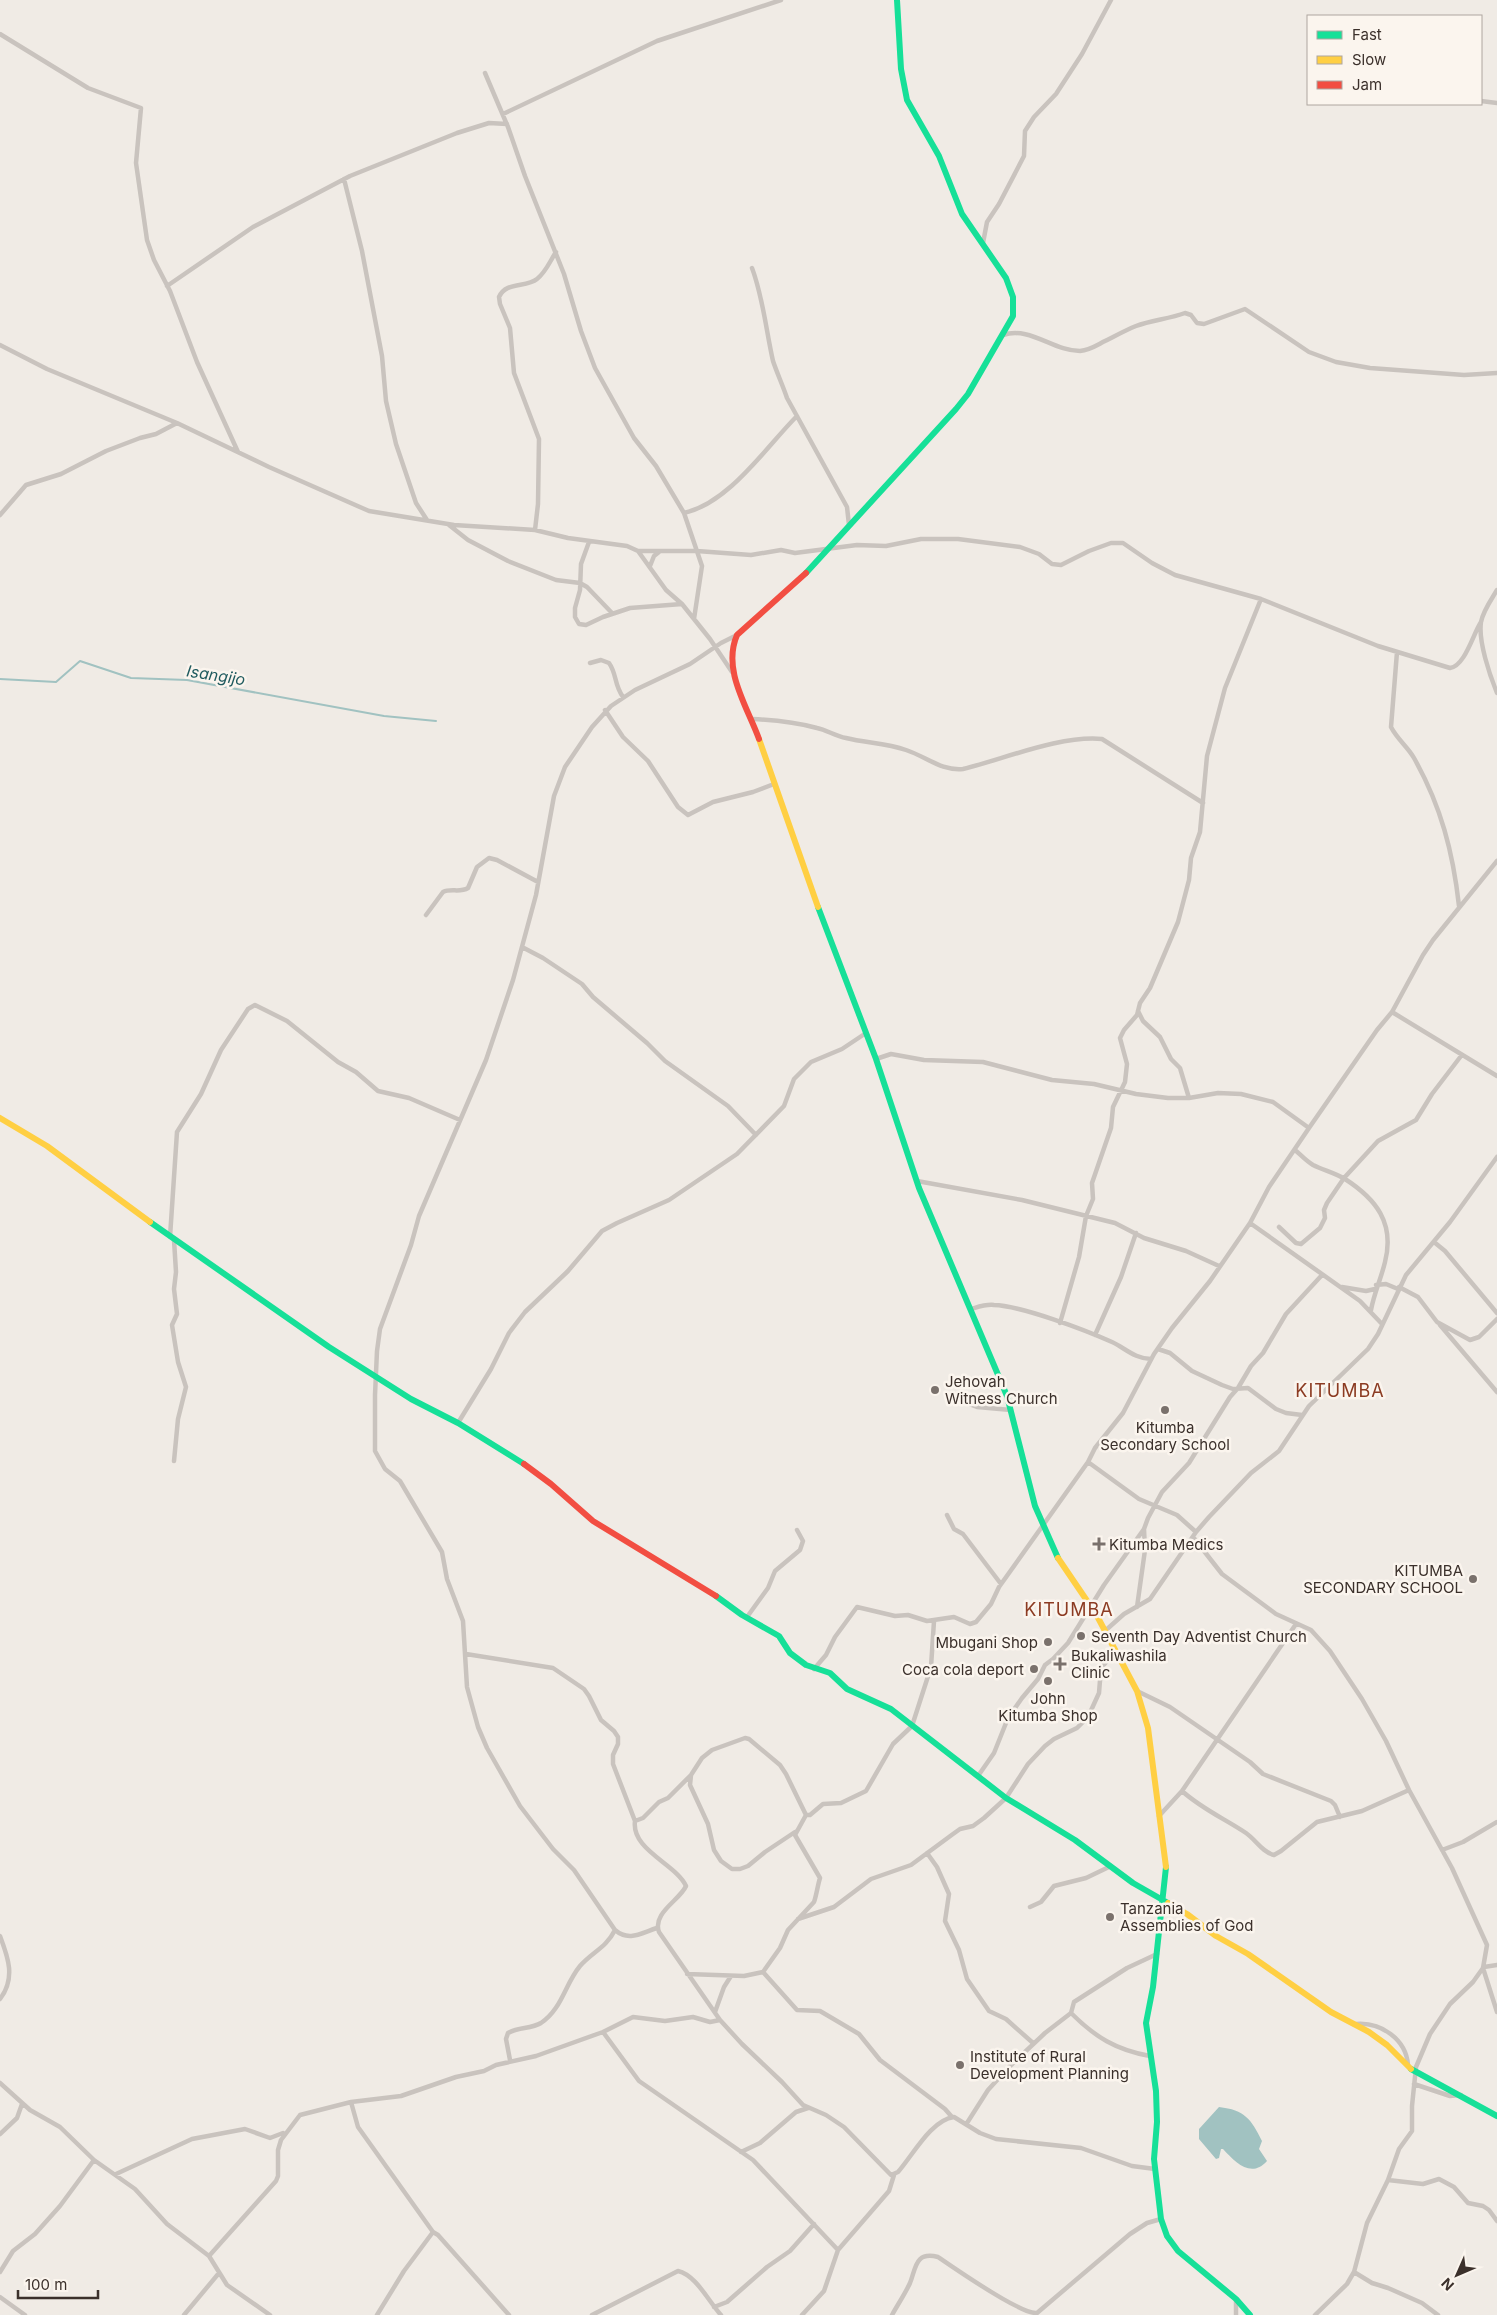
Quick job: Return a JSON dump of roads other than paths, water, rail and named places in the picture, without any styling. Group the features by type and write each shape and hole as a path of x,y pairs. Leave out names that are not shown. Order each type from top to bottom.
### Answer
{"street":[{"path":"503,114 657,41 780,0"},
{"path":"466,1654 553,1668 584,1689 601,1720 614,1731 618,1737 618,1744 613,1755 613,1764 635,1821 637,1834 646,1847 664,1865 675,1872 686,1886 683,1892 669,1904 657,1928 628,1937 622,1936 615,1930 574,1870 542,1836 520,1806 487,1748 478,1727 467,1687 463,1621 447,1579 439,1545 400,1481 385,1469 375,1451 376,1378 380,1329 411,1245 419,1216 486,1060 522,947 538,882 554,796 561,775 578,746 605,710 623,697 690,664 716,646 737,636 798,582 826,548 849,526 956,410 968,394 1013,316 1013,297 1006,278 962,214 939,156 907,100 901,69 897,0"},
{"path":"983,243 987,222 999,204 1024,156 1026,131 1034,117 1056,94 1082,54 1111,0"},
{"path":"0,34 88,88 141,108 136,163 143,223 154,260 238,452"},
{"path":"485,73 507,124 525,176 556,252 595,368 634,438 656,466 684,513 698,551 702,569 694,619"},
{"path":"1482,101 1497,103"},
{"path":"167,286 253,227 344,179 420,146 458,133 489,123 507,124"},
{"path":"344,179 368,281 382,356 386,401 396,444 416,503 426,520"},
{"path":"535,530 538,504 539,440 514,373 510,328 499,297 506,289 530,283 539,277 556,252"},
{"path":"752,268 758,284 774,361 788,398 848,507 849,526"},
{"path":"1003,335 1019,332 1068,349 1083,350 1095,347 1130,328 1155,320 1185,313 1191,315 1197,323 1204,324 1245,309 1308,352 1336,362 1370,368 1464,375 1497,373"},
{"path":"0,345 94,390 177,423 369,510 448,524 535,530 589,542 627,546 638,551 698,551 751,555 776,551 795,553 857,545 886,546 921,539 973,540 1020,547 1039,554 1052,564 1061,565 1076,556 1104,546 1123,543 1164,570 1262,599 1397,652 1454,668 1463,658 1471,638 1497,590"},
{"path":"684,513 704,506 728,488 798,416"},
{"path":"0,515 17,493 26,485 61,474 106,451 156,434 177,423"},
{"path":"448,524 468,540 519,566 556,580 580,583 598,596 612,613"},
{"path":"589,542 581,564 580,583 574,612 579,624 586,626 612,613 630,608 682,604"},
{"path":"638,551 666,590 682,604 716,646 733,673 752,719 774,784 876,1059 917,1181 1011,1410 1033,1497 1059,1560 1106,1630 1137,1692 1148,1728 1167,1871 1154,1987 1146,2023 1156,2091 1158,2122 1155,2169 1161,2219 1166,2236 1178,2251 1236,2299 1250,2315"},
{"path":"650,566 654,556 660,551"},
{"path":"1060,1323 1079,1257 1086,1216 1093,1200 1093,1180 1111,1128 1113,1107 1122,1091 1127,1064 1120,1038 1124,1030 1135,1020 1140,1003 1150,988 1178,922 1189,880 1191,858 1200,832 1205,768 1225,688 1262,599"},
{"path":"1481,622 1485,652 1497,693"},
{"path":"733,673 732,647 737,636"},
{"path":"1397,652 1391,727 1414,757 1441,817 1454,864 1459,906"},
{"path":"590,663 601,660 609,663 616,685 623,697"},
{"path":"605,710 623,737 648,762 678,807 688,815 713,802 753,792 774,784"},
{"path":"752,719 794,722 846,738 888,744 907,750 940,767 953,770 979,765 1058,743 1085,738 1102,739 1203,802"},
{"path":"426,914 443,892 451,890 460,891 468,888 477,867 488,858 497,860 538,882"},
{"path":"814,1669 826,1655 835,1637 857,1607 894,1616 908,1614 927,1621 954,1618 970,1624 974,1623 991,1604 1001,1584 1065,1491 1087,1463 1095,1448 1127,1408 1150,1360 1172,1328 1204,1290 1250,1223 1269,1187 1377,1030 1392,1012 1423,955 1459,906 1497,861"},
{"path":"522,947 543,958 582,984 594,998 647,1043 665,1061 728,1106 756,1135"},
{"path":"174,1461 178,1420 186,1387 178,1362 172,1325 177,1314 174,1290 176,1272 172,1238 177,1132 201,1094 221,1050 248,1009 255,1005 286,1021 338,1062 356,1072 376,1090 409,1098 460,1120"},
{"path":"1138,1011 1143,1021 1160,1037 1171,1059 1180,1068 1188,1098"},
{"path":"1392,1012 1425,1030 1461,1056 1497,1076"},
{"path":"458,1423 491,1369 509,1333 525,1312 568,1271 596,1237 617,1223 677,1196 737,1154 784,1106 794,1079 811,1062 842,1049 866,1033"},
{"path":"876,1059 891,1054 924,1060 983,1062 1052,1080 1101,1086 1168,1098 1188,1098 1228,1092 1266,1100 1283,1108 1309,1128"},
{"path":"1279,1227 1296,1243 1301,1244 1317,1232 1324,1221 1327,1203 1344,1178 1378,1141 1416,1120 1432,1094 1461,1056"},
{"path":"0,1118 47,1146 172,1238 376,1378 411,1399 458,1423 519,1461 551,1484 592,1521 694,1581 747,1617 772,1631 779,1636 793,1656 814,1669 830,1673 848,1689 891,1710 1006,1798 1075,1840 1133,1883 1187,1914 1216,1936 1248,1954 1330,2012 1355,2024 1387,2045 1415,2073 1461,2095 1497,2116"},
{"path":"1295,1150 1312,1164 1344,1178 1374,1202 1383,1216 1386,1254 1371,1310"},
{"path":"1106,1630 1124,1614 1150,1599 1196,1532 1231,1492 1285,1444 1302,1415 1313,1402 1362,1355 1378,1334 1406,1274 1434,1242 1497,1157"},
{"path":"917,1181 1022,1200 1115,1223 1219,1266"},
{"path":"1250,1223 1371,1310 1382,1324"},
{"path":"1095,1336 1121,1277 1136,1233"},
{"path":"1434,1242 1445,1251 1497,1313"},
{"path":"978,1776 994,1753 1008,1718 1038,1679 1045,1665 1068,1643 1144,1529 1153,1506 1165,1488 1189,1463 1228,1400 1238,1388 1251,1366 1266,1349 1286,1314 1322,1275"},
{"path":"1338,1286 1356,1290 1386,1284 1418,1297 1497,1392"},
{"path":"971,1309 986,1305 1002,1306 1060,1323 1117,1344 1138,1357 1150,1360"},
{"path":"1437,1322 1472,1340 1479,1337 1497,1319"},
{"path":"1158,1349 1170,1353 1192,1371 1222,1385 1253,1390 1276,1409 1286,1413 1302,1415"},
{"path":"948,1396 977,1407 1011,1410"},
{"path":"1087,1463 1153,1506 1177,1516 1196,1532"},
{"path":"947,1515 952,1527 963,1534 1001,1584"},
{"path":"1137,1607 1145,1550 1144,1529"},
{"path":"747,1617 768,1588 775,1572 800,1550 803,1541 797,1530"},
{"path":"1193,1537 1222,1574 1231,1579 1262,1605 1314,1632 1341,1667 1386,1741 1484,1936 1487,1951 1484,1968 1497,2012"},
{"path":"687,1974 751,1976 763,1972 780,1948 788,1930 814,1902 815,1890 820,1878 795,1835 806,1815 810,1815 823,1804 841,1803 866,1791 893,1744 912,1726 931,1667 934,1621"},
{"path":"1159,1816 1182,1791 1296,1624"},
{"path":"798,1919 834,1907 871,1879 911,1865 960,1829 973,1826 1006,1798 1028,1764 1045,1746 1054,1738 1077,1728 1091,1713 1100,1693 1101,1668 1118,1653"},
{"path":"1137,1692 1166,1704 1218,1739 1269,1778 1331,1801 1335,1805 1340,1817"},
{"path":"635,1821 643,1818 659,1802 668,1798 691,1775 702,1758 712,1750 745,1738 749,1739 780,1765 806,1815"},
{"path":"691,1775 690,1785 708,1824 714,1850 721,1861 732,1869 748,1866 765,1852 797,1832"},
{"path":"1182,1791 1196,1804 1245,1833 1271,1854 1281,1851 1312,1824 1362,1810 1409,1790"},
{"path":"1442,1850 1467,1840 1497,1822"},
{"path":"927,1853 937,1868 949,1894 944,1915 945,1921 959,1950 966,1978 989,2011 1006,2019 1033,2044"},
{"path":"1030,1906 1041,1902 1054,1886 1086,1878 1111,1866"},
{"path":"657,1928 720,2020 798,2101 809,2108 826,2114 844,2127 888,2174 894,2175"},
{"path":"510,2060 506,2039 508,2033 535,2026 548,2016 563,1999 567,1988 581,1965 604,1946 615,1930"},
{"path":"0,1936 9,1958 10,1972 7,1986 0,1999"},
{"path":"967,2123 988,2090 1033,2044 1071,2012 1074,2002 1127,1968 1157,1954"},
{"path":"1314,2315 1347,2284 1354,2272 1367,2223 1388,2180 1399,2150 1412,2132 1415,2073 1430,2034 1450,2004 1473,1982 1484,1968 1497,1965"},
{"path":"763,1972 797,2010 820,2011 862,2036 880,2060 945,2108 952,2117 967,2123 980,2132 996,2139 1081,2148 1132,2166 1155,2169"},
{"path":"715,2012 724,1986 731,1976"},
{"path":"1071,2012 1092,2033 1120,2049 1150,2056"},
{"path":"209,2256 276,2181 278,2176 278,2150 284,2132 300,2114 351,2102 401,2096 456,2077 484,2071 510,2060 536,2056 603,2032 633,2017 665,2020 694,2017 710,2022 720,2020"},
{"path":"1355,2024 1373,2024 1389,2032 1406,2053 1408,2068"},
{"path":"603,2032 639,2081 753,2160 838,2250"},
{"path":"0,2083 22,2104 37,2115 60,2127 94,2160 135,2189 167,2224 209,2256 227,2284 270,2315"},
{"path":"1414,2084 1450,2096 1461,2095"},
{"path":"351,2102 358,2127 378,2158 430,2225 433,2232 438,2235 509,2315"},
{"path":"0,2134 16,2118 22,2104"},
{"path":"741,2152 760,2142 796,2112 809,2108"},
{"path":"802,2315 824,2291 838,2250 889,2191 894,2175 902,2168 935,2126 952,2117"},
{"path":"116,2174 192,2139 245,2129 270,2138 284,2132"},
{"path":"0,2272 13,2251 35,2234 60,2206 94,2160"},
{"path":"1388,2180 1423,2184 1439,2178 1454,2187 1468,2203 1483,2206 1490,2210 1497,2221"},
{"path":"892,2315 911,2281 915,2265 921,2258 930,2255 938,2257 1013,2304 1037,2314 1130,2234 1147,2223 1161,2219"},
{"path":"714,2307 727,2302 767,2267 790,2251 814,2224"},
{"path":"377,2315 404,2271 433,2232"},
{"path":"592,2315 678,2271 684,2272 692,2280 721,2315"},
{"path":"1354,2272 1376,2285 1388,2288 1422,2303 1438,2315"},
{"path":"184,2315 219,2273"},
{"path":"0,2297 25,2315"},
{"path":"1236,2299 1236,2315"}],"water":[{"path":"1219,2107 1235,2110 1250,2121 1262,2141 1259,2149 1267,2161 1261,2166 1255,2169 1244,2167 1223,2149 1221,2149 1219,2158 1216,2159 1199,2139 1199,2129"}],"waterway":[{"name":"Isangijo","path":"0,679 56,682 80,661 131,678 187,680 384,716 436,721"}],"place":[{"name":"Jehovah Witness Church","path":"935,1390"},
{"name":"Kitumba Secondary School","path":"1165,1410"},
{"name":"Kitumba Medics","path":"1099,1544"},
{"name":"KITUMBA SECONDARY SCHOOL","path":"1473,1579"},
{"name":"Seventh Day Adventist Church","path":"1081,1636"},
{"name":"Mbugani Shop","path":"1048,1642"},
{"name":"Bukaliwashila Clinic","path":"1060,1664"},
{"name":"Coca cola deport","path":"1034,1669"},
{"name":"John Kitumba Shop","path":"1048,1681"},
{"name":"Tanzania Assemblies of God","path":"1110,1917"},
{"name":"Institute of Rural Development Planning","path":"960,2065"}],"district":[{"name":"KITUMBA","path":"1340,1390"},
{"name":"KITUMBA","path":"1069,1609"}]}
